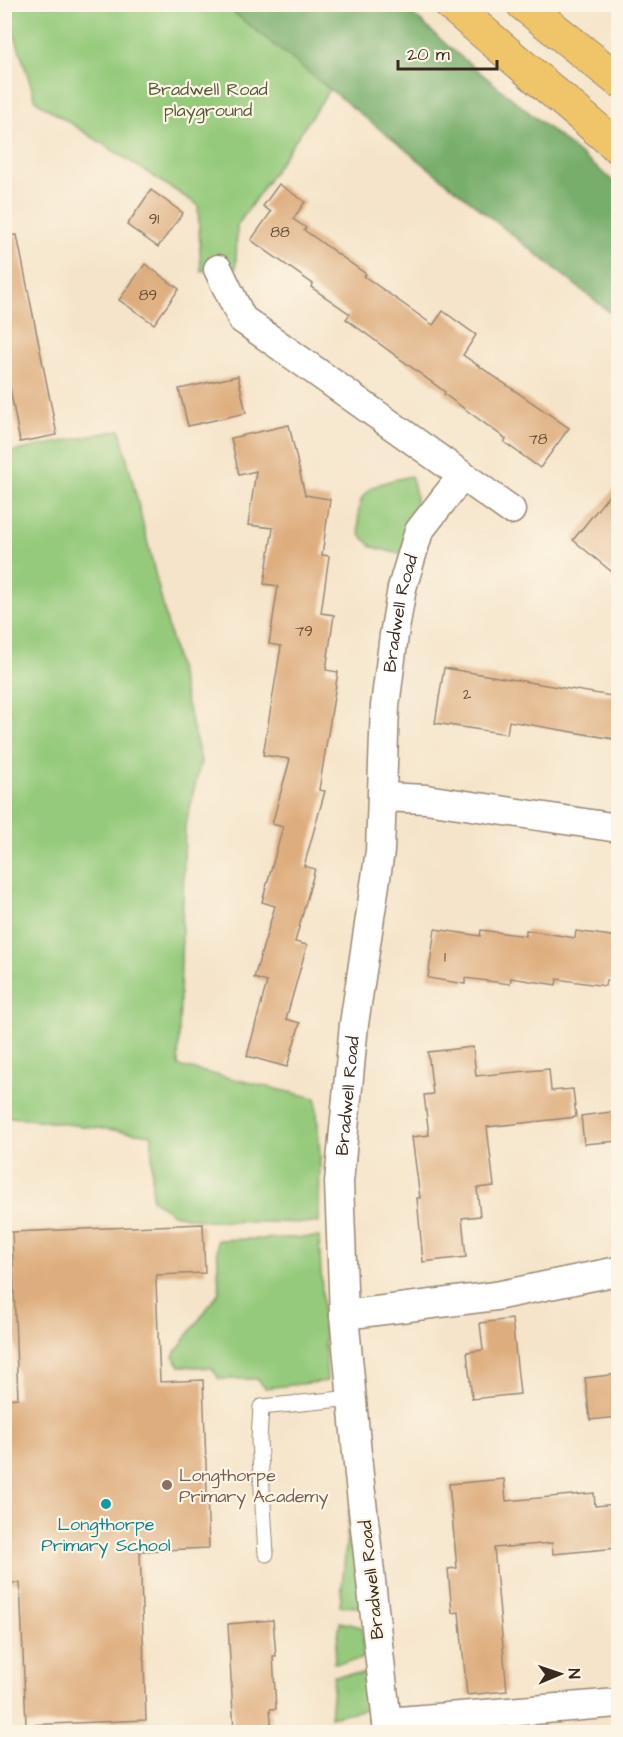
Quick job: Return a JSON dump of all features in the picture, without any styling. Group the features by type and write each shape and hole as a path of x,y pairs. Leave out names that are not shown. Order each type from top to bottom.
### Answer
{"highway":[{"path":"450,4 618,147"},
{"path":"523,4 618,80"}],"street":[{"path":"218,269 242,319 511,510"},
{"name":"Bradwell Road","path":"388,1727 344,1315 339,1182 341,1148 354,1024 380,851 385,706 402,588 419,531 462,476"},
{"path":"383,797 426,799 618,828"},
{"path":"344,1315 496,1296 618,1271"},
{"path":"388,1727 618,1703"}],"lane":[{"path":"266,1554 259,1440 261,1407 352,1398"}],"green space":[{"name":"Bradwell Road playground","path":"5,5 253,5 337,79 237,226 236,268 201,271 198,205 36,101"},
{"path":"224,5 403,5 449,47 618,185 618,319"},
{"path":"120,430 201,761 185,827 178,1066 316,1098 320,1156 319,1223 207,1221 173,1214 152,1199 152,1135 5,1116 5,453"},
{"path":"411,476 416,507 400,554 373,547 360,535 358,520 362,498 375,486"},
{"path":"319,1237 327,1381 265,1388 257,1379 219,1379 212,1368 180,1366 173,1356 219,1292 217,1240"},
{"path":"350,1505 360,1607 340,1606"},
{"path":"340,1622 362,1627 364,1655 359,1660 334,1663"},
{"path":"367,1674 371,1708 330,1717 334,1676"}],"building":[{"path":"279,184 305,202 293,219 306,228 304,230 433,325 443,311 476,335 463,355 569,428 540,468 504,442 506,439 444,394 445,392 346,319 350,314 311,287 313,284 251,240 271,212 263,206"},
{"path":"151,190 183,213 158,247 127,225"},
{"path":"17,235 57,435 20,442 7,372 4,373 4,236"},
{"path":"145,264 179,289 154,324 119,300"},
{"path":"238,376 246,413 188,426 179,389"},
{"path":"289,425 305,495 330,499 322,555 329,556 321,613 334,615 326,670 338,672 319,790 325,791 304,866 315,869 295,942 307,945 286,1019 300,1023 287,1067 247,1056 267,982 254,978 275,906 262,902 283,827 272,824 290,759 263,755 281,646 269,644 278,586 264,584 273,528 248,525 256,471 239,475 231,438"},
{"path":"618,484 618,577 573,540"},
{"path":"444,668 618,697 614,739 509,721 507,734 435,723"},
{"path":"435,929 480,936 481,930 526,936 526,930 575,938 576,931 618,937 618,981 606,980 605,986 557,979 556,985 511,978 510,984 465,978 465,984 428,978"},
{"path":"473,1047 476,1076 549,1069 551,1091 573,1089 576,1117 487,1127 494,1186 477,1188 480,1216 462,1218 466,1257 423,1262 417,1198 420,1198 412,1137 429,1135 424,1095 433,1094 428,1052"},
{"path":"618,1111 618,1141 584,1144 581,1116"},
{"name":"Longthorpe Primary School","path":"203,1224 205,1273 157,1275 156,1282 160,1382 203,1380 209,1548 140,1551 146,1720 26,1725 20,1583 4,1583 4,1399 18,1398 12,1232"},
{"path":"512,1319 520,1394 472,1399 467,1352 483,1350 480,1323"},
{"path":"618,1374 618,1417 590,1420 585,1378"},
{"path":"504,1479 506,1501 594,1493 595,1506 618,1504 618,1548 553,1554 552,1543 494,1548 507,1691 467,1695 459,1612 452,1613 448,1569 457,1568 449,1484"},
{"path":"273,1620 276,1709 270,1709 272,1732 234,1732 228,1624"}],"place":[{"name":"Longthorpe Primary Academy","path":"167,1485"},
{"name":"Longthorpe Primary School","path":"106,1504"}]}
